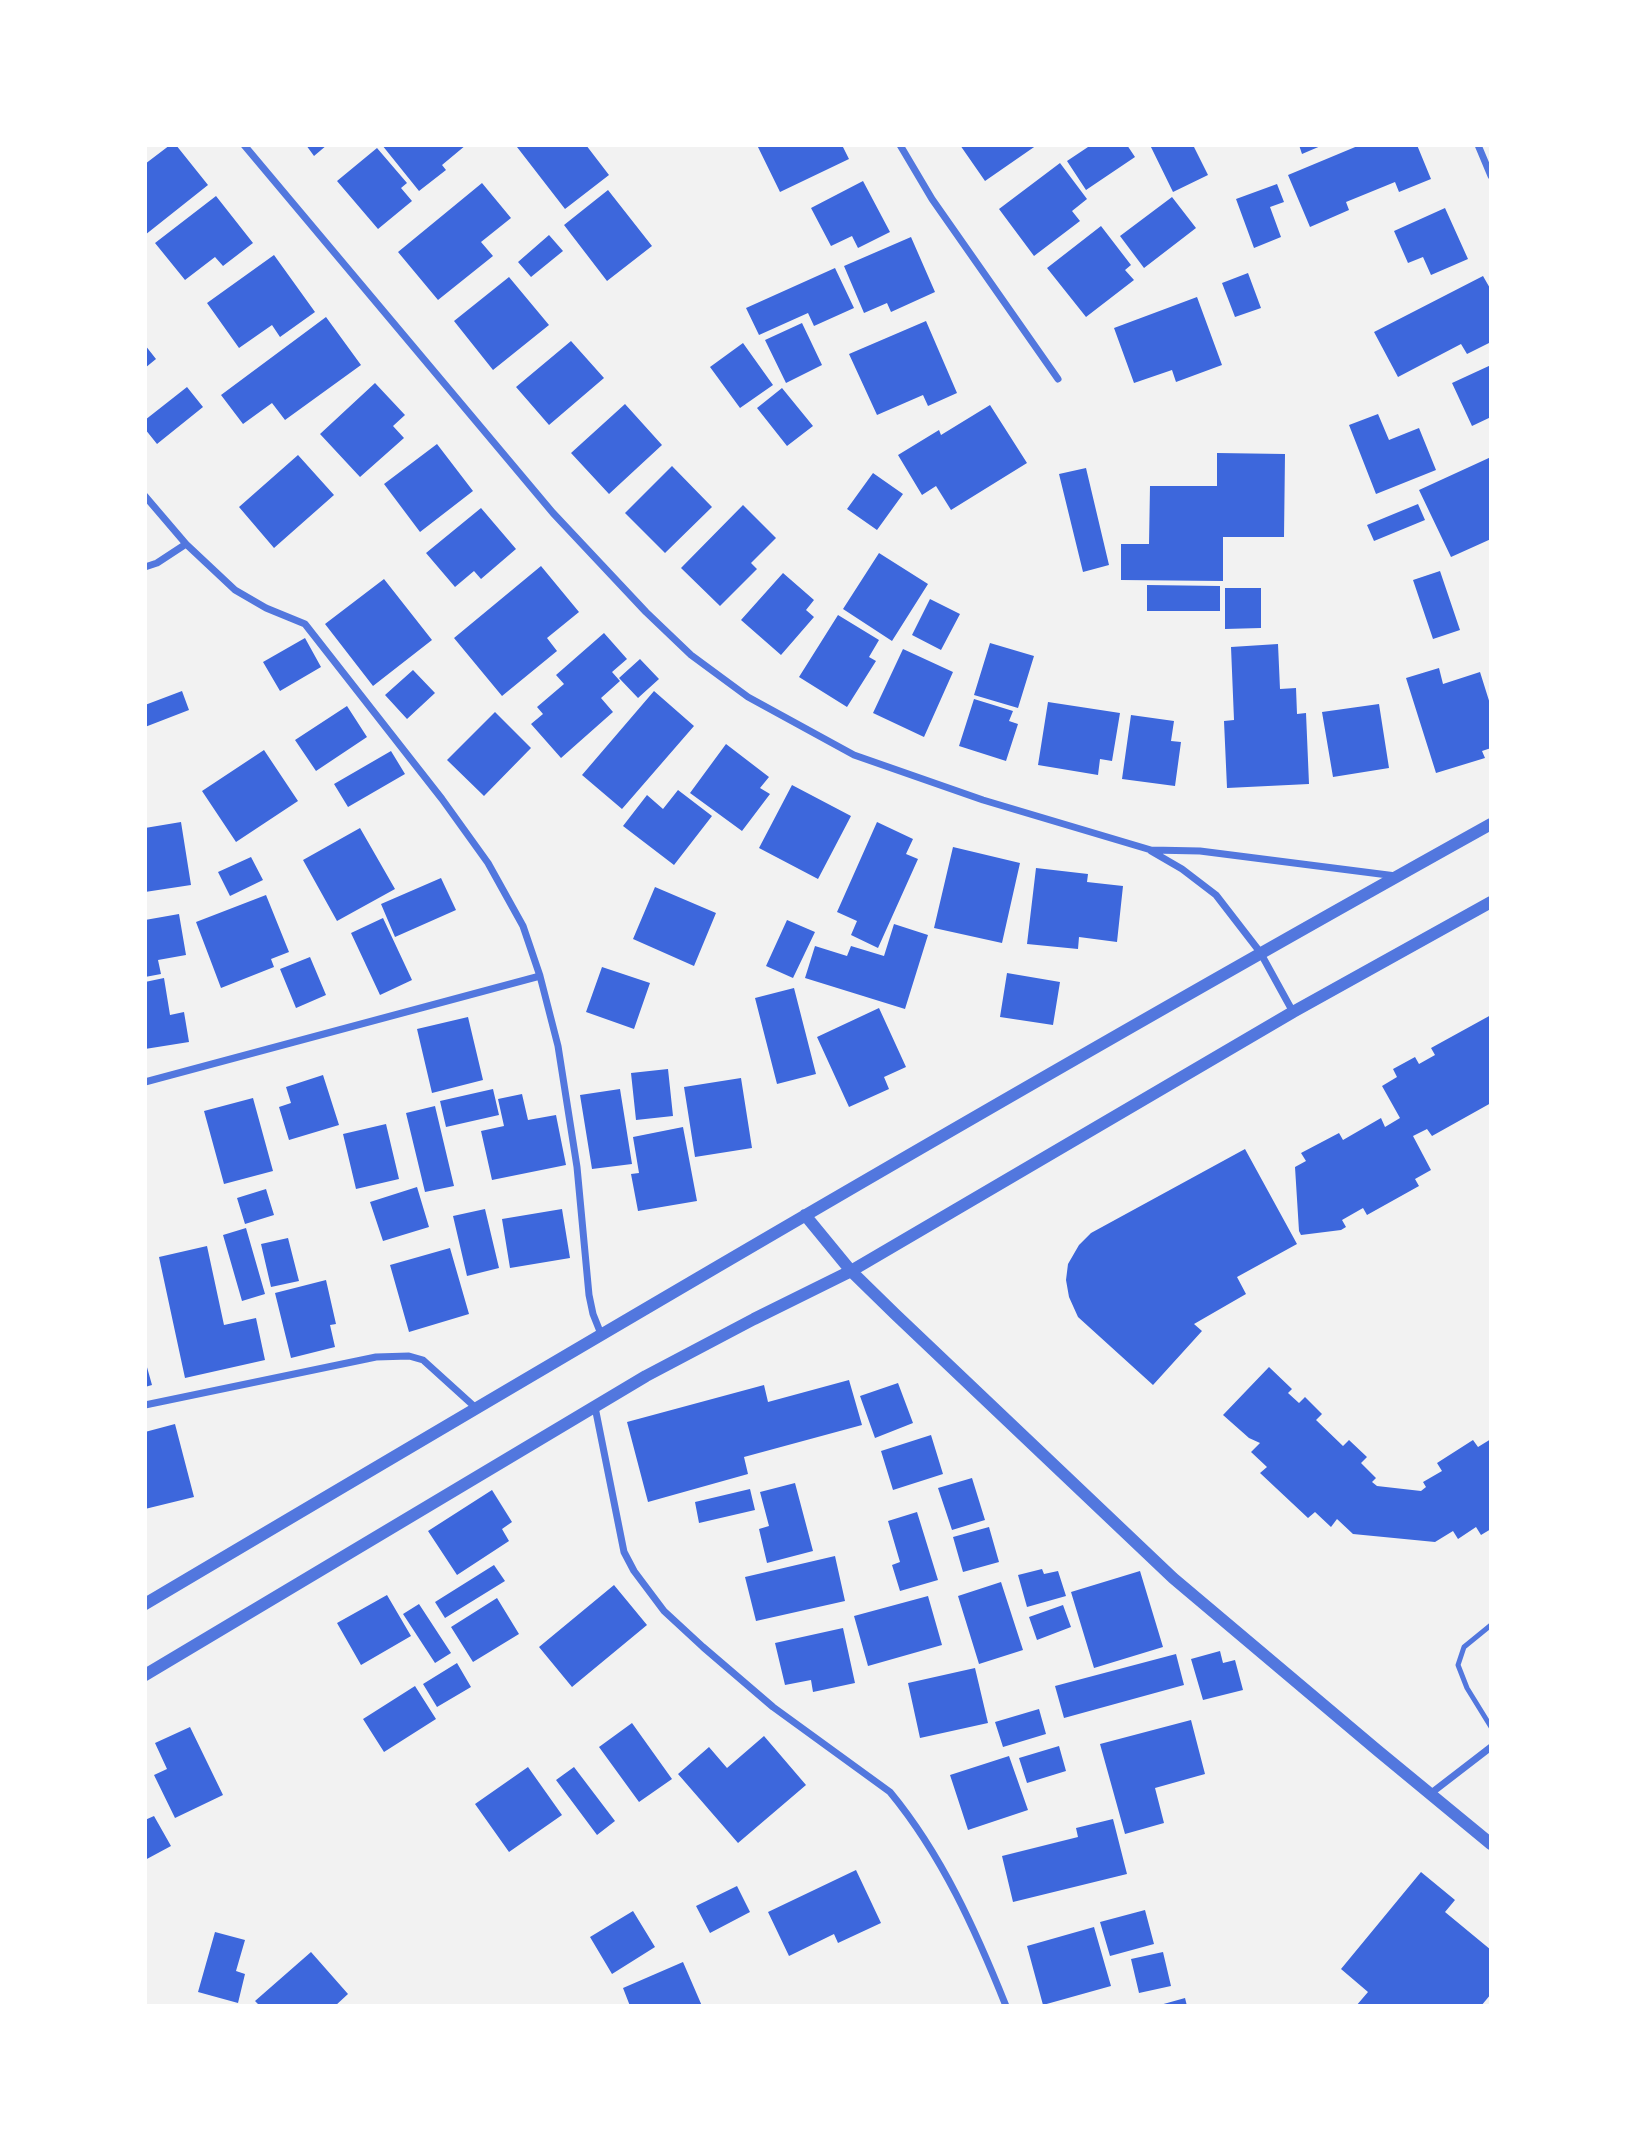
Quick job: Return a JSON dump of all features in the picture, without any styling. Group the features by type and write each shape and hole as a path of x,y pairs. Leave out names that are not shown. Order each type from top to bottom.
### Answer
{"street":[{"path":"244,145 553,513 691,655 748,697 854,755 983,800 1151,850 1200,851 1397,876"},
{"path":"900,145 932,199 1058,379"},
{"path":"1478,145 1491,176"},
{"path":"145,496 186,544 235,590 267,608 305,624 442,799 488,863 523,926 540,976 558,1046 577,1167 589,1295 601,1334"},
{"path":"145,567 157,563 186,544"},
{"path":"145,1604 805,1215 1260,952 1491,824"},
{"path":"1151,850 1216,895 1260,952 1293,1012"},
{"path":"145,1675 646,1376 851,1271 1293,1012 1491,902"},
{"path":"145,1082 540,976"},
{"path":"805,1215 851,1271 1173,1578 1491,1844"},
{"path":"145,1405 376,1357 409,1356 423,1360 476,1408"},
{"path":"595,1407 624,1552 640,1580 664,1611 772,1707 890,1792 937,1859 1006,2006"},
{"path":"1429,1794 1491,1747"}],"lane":[{"path":"1491,1625 1464,1647 1458,1665 1467,1688 1491,1727"}],"building":[{"path":"170,145 176,145 208,185 145,235 145,164"},
{"path":"306,145 327,145 314,156"},
{"path":"382,145 466,145 442,165 446,170 419,191"},
{"path":"586,145 609,175 565,209 517,147"},
{"path":"757,145 842,145 849,159 780,192"},
{"path":"960,145 1037,145 985,181"},
{"path":"1091,145 1127,145 1135,157 1086,190 1067,161"},
{"path":"1150,145 1193,145 1208,175 1173,192"},
{"path":"1299,145 1323,145 1302,154"},
{"path":"1360,145 1417,145 1431,179 1399,192 1395,182 1346,202 1349,210 1310,227 1288,175"},
{"path":"377,148 407,183 401,188 412,201 378,229 337,181"},
{"path":"1060,163 1087,199 1072,211 1080,221 1034,256 999,209"},
{"path":"863,181 890,232 858,248 852,236 831,246 811,208"},
{"path":"482,183 511,218 481,242 493,256 438,300 398,252"},
{"path":"1277,184 1284,202 1270,207 1281,237 1254,248 1236,199"},
{"path":"608,190 652,246 607,281 564,225"},
{"path":"216,196 253,243 223,266 215,257 185,280 155,243"},
{"path":"1172,197 1196,228 1144,268 1120,236"},
{"path":"1445,208 1468,259 1431,275 1423,257 1408,263 1394,231"},
{"path":"1101,226 1131,265 1125,270 1134,280 1086,317 1047,268"},
{"path":"549,235 563,251 531,277 518,262"},
{"path":"911,237 935,292 891,312 887,303 864,313 844,266"},
{"path":"274,255 315,312 280,337 272,325 239,348 207,303"},
{"path":"835,268 854,308 814,326 808,313 759,335 746,308"},
{"path":"1248,273 1261,308 1235,317 1222,283"},
{"path":"1483,276 1491,290 1491,342 1467,354 1461,344 1398,377 1374,332"},
{"path":"509,277 549,325 493,370 454,321"},
{"path":"1197,297 1222,365 1176,382 1172,370 1134,383 1114,328"},
{"path":"326,317 361,365 285,420 272,403 243,424 221,395"},
{"path":"926,321 957,393 928,406 923,395 877,415 849,354"},
{"path":"802,323 822,365 786,383 765,340"},
{"path":"571,341 604,378 549,425 516,387"},
{"path":"743,343 773,385 740,408 710,367"},
{"path":"145,345 156,359 145,368"},
{"path":"1491,365 1491,417 1472,426 1452,383"},
{"path":"375,383 405,415 393,426 404,438 360,477 320,434"},
{"path":"187,387 203,407 157,444 145,429 145,420"},
{"path":"782,388 813,426 787,446 757,408"},
{"path":"625,404 662,445 609,494 571,453"},
{"path":"990,405 1027,463 951,510 936,486 922,495 898,455 939,430 941,435"},
{"path":"1378,414 1389,440 1419,428 1436,470 1376,494 1349,425"},
{"path":"437,444 473,491 420,532 384,484"},
{"path":"1217,453 1285,454 1284,537 1223,537 1223,581 1121,580 1121,544 1149,544 1150,486 1217,486"},
{"path":"298,455 334,495 274,548 239,507"},
{"path":"1491,457 1491,539 1451,557 1419,490"},
{"path":"672,466 712,507 665,553 625,513"},
{"path":"1086,468 1109,565 1083,572 1059,474"},
{"path":"873,473 903,494 877,530 847,509"},
{"path":"1418,504 1425,520 1374,541 1367,525"},
{"path":"743,505 776,538 751,563 757,569 720,606 681,568"},
{"path":"481,508 516,549 481,579 474,571 455,587 426,553"},
{"path":"879,553 928,584 892,641 843,609"},
{"path":"541,566 579,612 547,638 557,651 502,696 454,638"},
{"path":"1440,571 1460,630 1433,639 1413,580"},
{"path":"783,573 814,600 806,610 814,617 781,655 741,620"},
{"path":"384,579 432,640 373,686 325,624"},
{"path":"1147,585 1220,586 1220,611 1147,611"},
{"path":"1225,588 1261,588 1261,628 1225,629"},
{"path":"930,599 960,614 941,650 912,635"},
{"path":"838,615 879,640 869,657 876,661 847,707 799,677"},
{"path":"604,633 627,659 612,672 620,681 601,698 613,712 561,758 531,724 543,714 537,707 564,684 556,675"},
{"path":"305,638 321,667 280,691 263,662"},
{"path":"990,643 1034,656 1018,708 974,695"},
{"path":"1278,644 1280,689 1296,688 1297,714 1306,713 1309,784 1227,788 1224,721 1234,720 1231,647"},
{"path":"903,649 953,672 924,737 873,713"},
{"path":"640,659 659,679 638,698 619,678"},
{"path":"1439,668 1443,684 1480,672 1491,707 1491,748 1482,751 1485,758 1436,773 1406,678"},
{"path":"413,670 435,693 407,719 385,695"},
{"path":"182,691 189,710 145,727 145,705"},
{"path":"654,691 694,726 622,809 582,775"},
{"path":"974,699 1013,711 1009,721 1018,724 1006,761 959,746"},
{"path":"1048,702 1120,713 1112,761 1100,759 1098,775 1038,765"},
{"path":"1379,704 1389,768 1333,777 1322,712"},
{"path":"347,706 367,737 316,771 295,740"},
{"path":"495,712 531,748 484,796 447,760"},
{"path":"1131,715 1174,721 1171,741 1181,742 1175,786 1122,779"},
{"path":"726,744 769,777 760,788 770,794 742,831 690,793"},
{"path":"264,750 298,801 236,842 202,791"},
{"path":"391,751 405,774 348,807 334,784"},
{"path":"792,785 851,816 818,879 759,848"},
{"path":"678,790 712,816 674,865 623,826 647,795 663,809"},
{"path":"181,822 191,885 145,892 145,828"},
{"path":"877,822 913,839 906,854 918,859 878,948 851,935 857,921 837,912"},
{"path":"360,828 395,889 337,921 303,860"},
{"path":"953,847 1020,863 1002,943 934,928"},
{"path":"251,857 263,880 230,896 218,872"},
{"path":"1036,868 1088,874 1087,882 1123,886 1117,942 1079,937 1078,949 1027,944"},
{"path":"441,878 456,910 395,937 381,904"},
{"path":"655,887 716,913 694,966 633,939"},
{"path":"266,895 289,952 271,959 274,967 221,988 196,922"},
{"path":"179,914 186,955 158,960 161,974 145,977 145,920"},
{"path":"383,918 412,980 380,995 351,933"},
{"path":"787,920 815,932 793,978 766,966"},
{"path":"894,924 928,935 905,1009 805,978 815,946 847,956 851,946 884,956"},
{"path":"310,957 326,995 296,1008 280,969"},
{"path":"602,967 650,983 634,1029 586,1012"},
{"path":"1007,973 1060,982 1053,1025 1000,1017"},
{"path":"164,978 170,1015 184,1012 189,1042 145,1049 145,982"},
{"path":"794,988 816,1074 777,1084 755,998"},
{"path":"879,1008 906,1067 884,1077 889,1089 849,1107 817,1037"},
{"path":"1491,1015 1491,1103 1432,1136 1427,1129 1413,1136 1431,1170 1415,1179 1419,1186 1367,1215 1363,1208 1342,1220 1346,1227 1341,1230 1301,1235 1295,1167 1306,1161 1301,1153 1339,1133 1343,1140 1381,1118 1385,1127 1400,1118 1382,1086 1397,1077 1393,1069 1415,1057 1419,1064 1435,1055 1431,1048"},
{"path":"468,1017 483,1080 432,1093 417,1029"},
{"path":"668,1069 673,1116 636,1120 631,1073"},
{"path":"323,1075 339,1125 289,1140 279,1107 291,1103 286,1087"},
{"path":"741,1078 752,1148 695,1157 684,1087"},
{"path":"493,1089 499,1115 446,1127 440,1101"},
{"path":"620,1089 632,1164 592,1169 580,1095"},
{"path":"522,1094 528,1120 556,1115 566,1165 492,1180 481,1131 504,1126 498,1099"},
{"path":"253,1098 273,1171 224,1184 204,1111"},
{"path":"435,1106 454,1186 425,1192 406,1113"},
{"path":"386,1124 399,1179 356,1189 343,1134"},
{"path":"683,1127 697,1201 638,1211 631,1174 639,1173 633,1137"},
{"path":"1245,1149 1297,1244 1237,1277 1246,1294 1194,1324 1202,1331 1153,1385 1078,1317 1069,1297 1066,1280 1068,1264 1079,1245 1091,1233"},
{"path":"417,1187 429,1227 383,1241 370,1202"},
{"path":"266,1189 274,1215 245,1224 237,1198"},
{"path":"485,1209 499,1268 467,1276 453,1216"},
{"path":"562,1209 570,1258 510,1268 502,1219"},
{"path":"246,1228 265,1294 242,1301 223,1235"},
{"path":"288,1238 299,1281 271,1287 261,1244"},
{"path":"207,1246 224,1325 256,1318 265,1360 185,1378 159,1257"},
{"path":"450,1248 469,1314 409,1332 390,1265"},
{"path":"326,1280 336,1324 330,1325 335,1347 291,1358 275,1293"},
{"path":"145,1360 152,1385 145,1387"},
{"path":"1269,1367 1292,1389 1288,1393 1299,1403 1305,1397 1322,1414 1316,1420 1343,1446 1349,1440 1367,1457 1361,1463 1376,1478 1372,1482 1377,1486 1421,1491 1426,1487 1423,1482 1442,1471 1437,1463 1473,1440 1478,1447 1491,1439 1491,1529 1481,1535 1476,1527 1458,1539 1453,1531 1435,1542 1353,1534 1337,1519 1331,1527 1315,1512 1308,1518 1260,1473 1267,1467 1251,1452 1260,1443 1249,1438 1223,1415"},
{"path":"849,1380 862,1425 744,1457 748,1474 648,1502 627,1422 764,1385 768,1402"},
{"path":"898,1383 913,1423 875,1438 860,1396"},
{"path":"175,1424 194,1497 145,1509 145,1432"},
{"path":"931,1435 943,1474 893,1490 881,1451"},
{"path":"972,1478 985,1520 952,1530 938,1488"},
{"path":"795,1483 813,1551 767,1563 759,1529 769,1526 760,1492"},
{"path":"750,1489 755,1510 699,1523 695,1502"},
{"path":"492,1490 512,1522 502,1529 509,1541 457,1575 428,1531"},
{"path":"917,1512 938,1580 900,1591 892,1565 900,1562 888,1521"},
{"path":"989,1527 999,1562 963,1572 953,1537"},
{"path":"835,1556 845,1601 756,1621 745,1577"},
{"path":"494,1565 505,1581 445,1618 435,1602"},
{"path":"1042,1569 1044,1574 1058,1571 1066,1596 1027,1607 1018,1575"},
{"path":"1140,1571 1163,1647 1094,1668 1071,1592"},
{"path":"1001,1582 1023,1650 979,1664 958,1596"},
{"path":"614,1585 647,1625 572,1687 539,1647"},
{"path":"387,1595 411,1636 361,1665 337,1623"},
{"path":"928,1596 942,1645 868,1666 854,1616"},
{"path":"497,1598 519,1634 473,1662 451,1627"},
{"path":"419,1604 451,1653 435,1663 403,1614"},
{"path":"1063,1605 1071,1627 1037,1640 1029,1617"},
{"path":"843,1628 855,1683 813,1692 811,1680 785,1685 775,1643"},
{"path":"1220,1651 1223,1663 1235,1660 1243,1690 1203,1700 1191,1659"},
{"path":"1176,1654 1184,1685 1064,1718 1055,1686"},
{"path":"457,1663 471,1687 437,1707 423,1684"},
{"path":"975,1668 988,1723 920,1738 908,1683"},
{"path":"415,1686 436,1719 384,1752 363,1719"},
{"path":"1039,1709 1046,1734 1003,1747 995,1722"},
{"path":"1191,1720 1205,1774 1155,1788 1164,1823 1125,1834 1100,1744"},
{"path":"632,1723 672,1779 639,1802 599,1747"},
{"path":"190,1727 223,1795 175,1818 154,1775 167,1769 155,1743"},
{"path":"764,1736 806,1785 738,1843 678,1774 709,1747 727,1768"},
{"path":"1059,1746 1066,1771 1027,1783 1019,1758"},
{"path":"1009,1756 1028,1810 968,1830 950,1775"},
{"path":"528,1767 562,1815 509,1852 475,1804"},
{"path":"574,1767 615,1821 597,1835 556,1780"},
{"path":"154,1816 171,1846 145,1860 145,1820"},
{"path":"1113,1819 1127,1874 1013,1902 1002,1856 1078,1837 1076,1828"},
{"path":"856,1870 881,1923 838,1943 834,1934 789,1956 768,1912"},
{"path":"1421,1872 1455,1900 1445,1912 1491,1950 1491,1994 1481,2006 1356,2006 1368,1992 1341,1969"},
{"path":"737,1886 750,1912 710,1933 696,1906"},
{"path":"1145,1910 1154,1944 1110,1956 1100,1922"},
{"path":"633,1911 655,1947 612,1974 590,1937"},
{"path":"1094,1927 1111,1986 1043,2005 1027,1946"},
{"path":"215,1932 245,1940 236,1971 245,1974 238,2003 198,1992"},
{"path":"311,1952 348,1994 335,2006 260,2006 255,2001"},
{"path":"1163,1952 1171,1986 1139,1993 1131,1959"},
{"path":"683,1962 702,2006 630,2006 623,1988"},
{"path":"1185,1998 1187,2006 1160,2006 1160,2005"}]}
